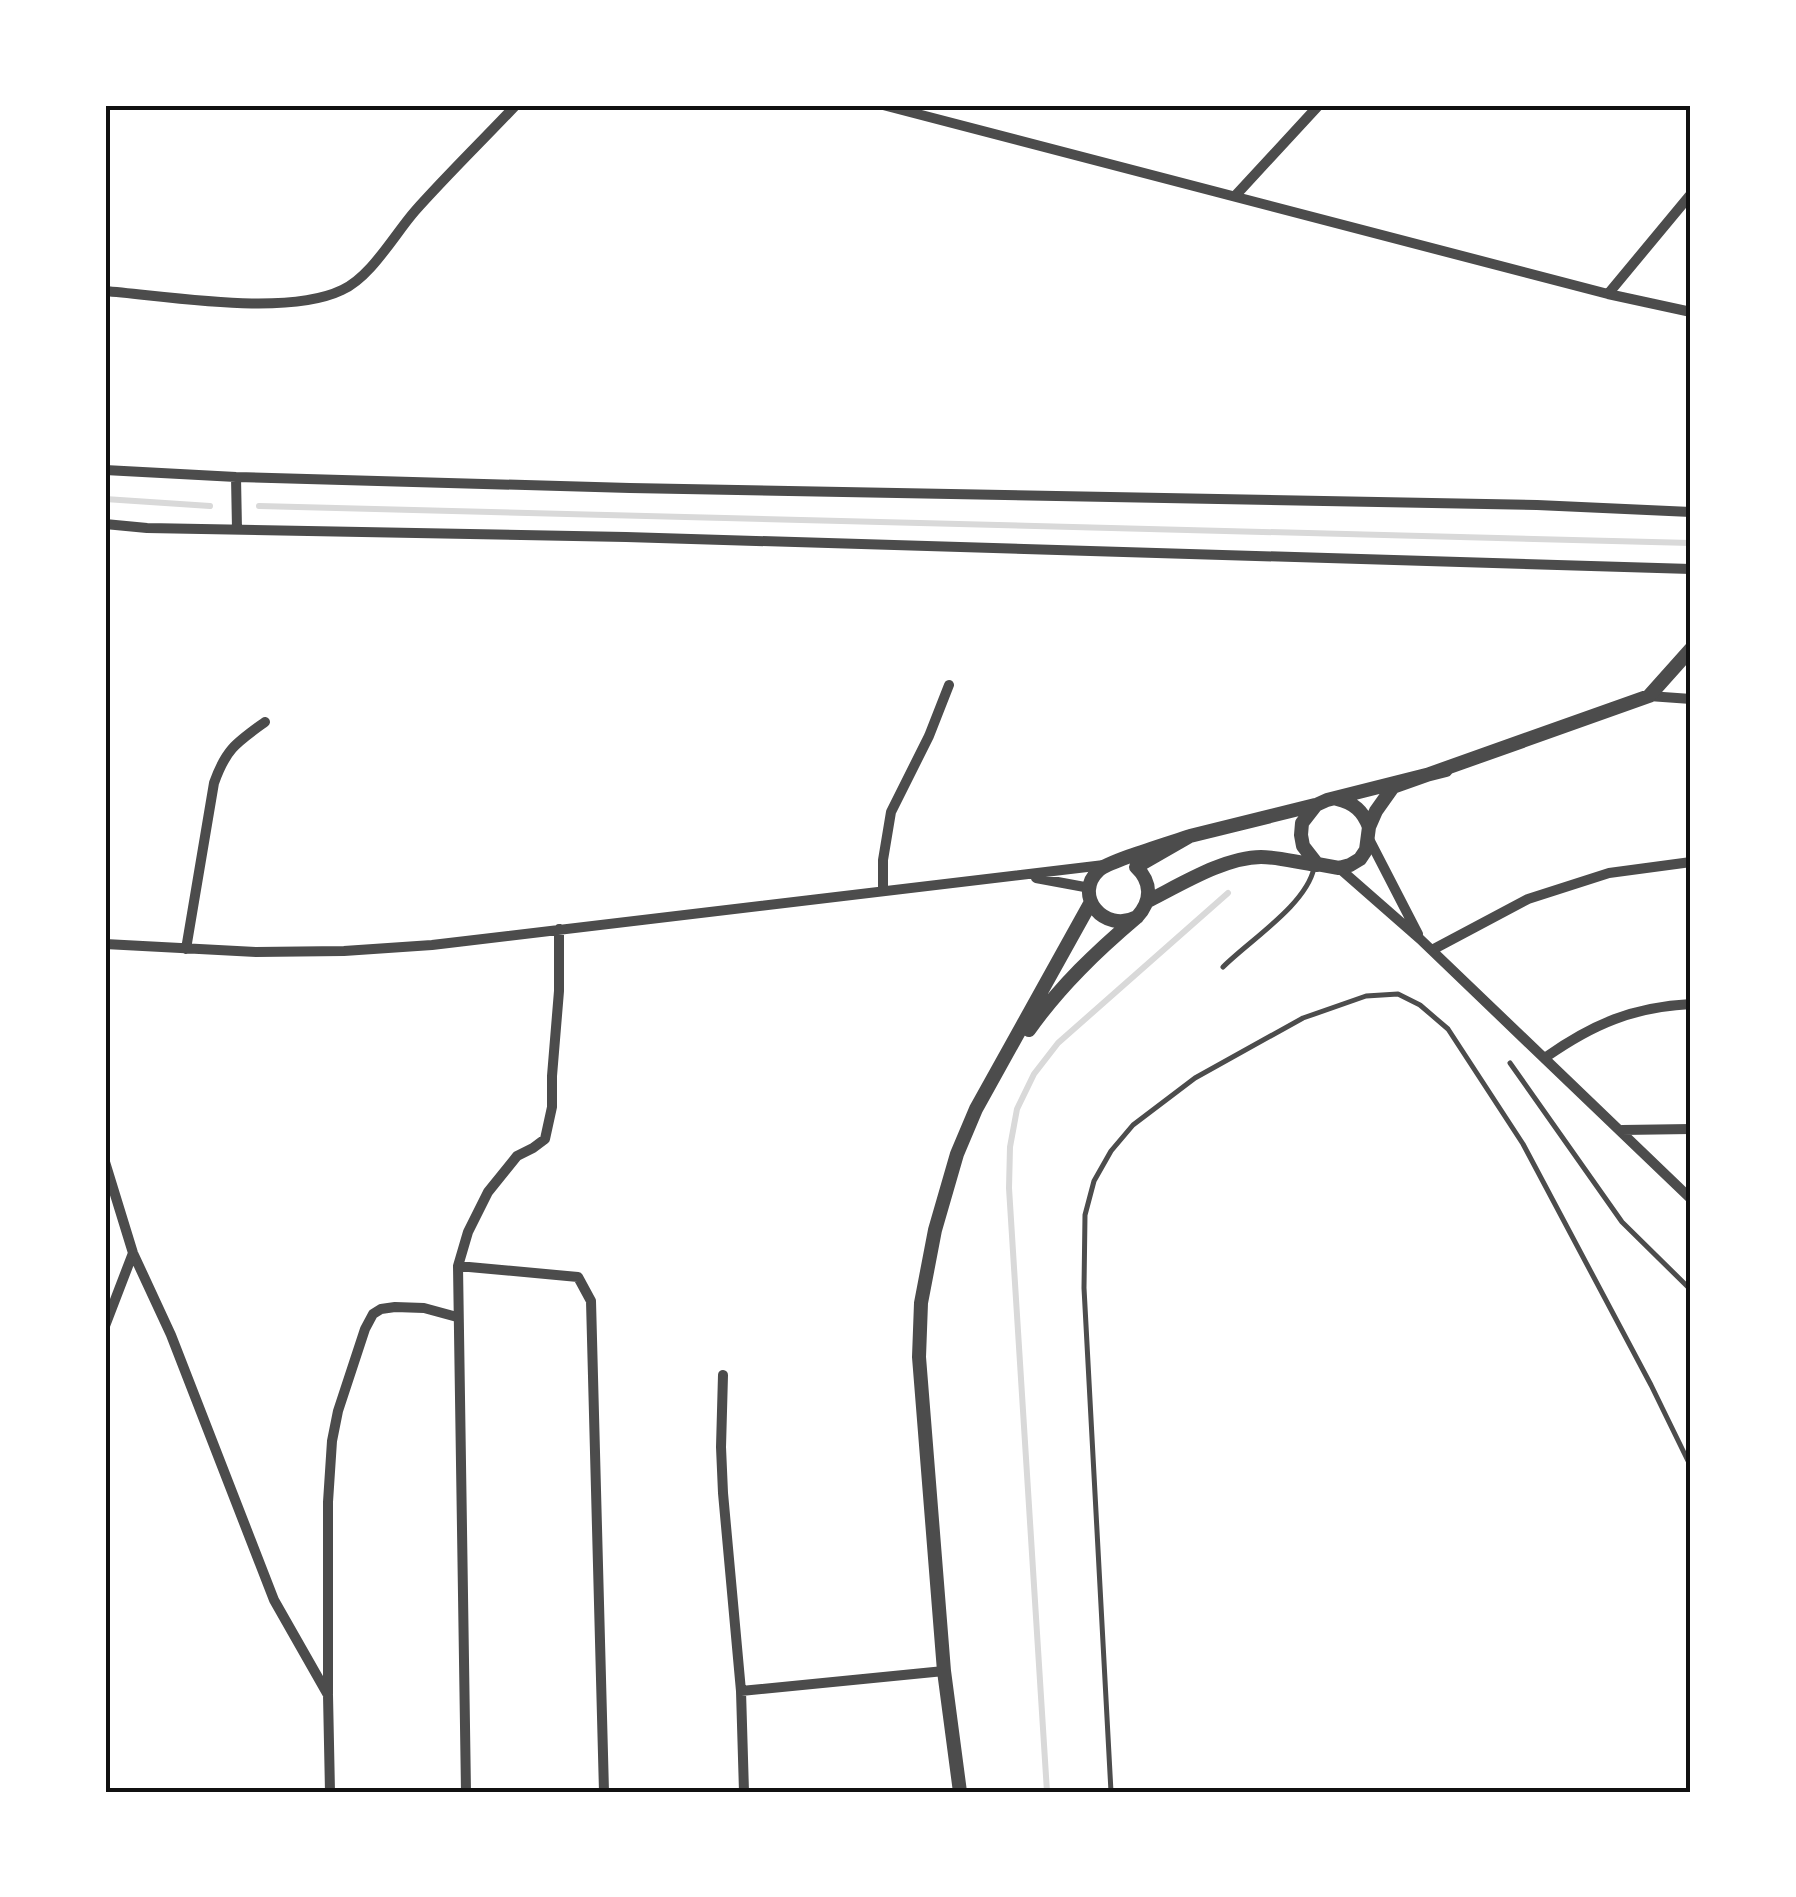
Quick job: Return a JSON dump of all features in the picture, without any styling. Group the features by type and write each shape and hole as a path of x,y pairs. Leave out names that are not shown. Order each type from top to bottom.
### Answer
{"street":[{"path":"105,291 255,304 304,301 343,290 374,263 415,211 516,105"},
{"path":"883,105 1608,294 1691,312"},
{"path":"918,116 929,105"},
{"path":"1235,196 1319,105"},
{"path":"1608,294 1691,194"},
{"path":"105,470 236,477 1017,497 1537,505 1691,512"},
{"path":"236,477 237,529"},
{"path":"105,524 1691,569"},
{"path":"1649,696 1691,648"},
{"path":"883,892 884,849 891,812 949,686"},
{"path":"976,1110 1047,1004 1148,901 1206,872 1258,857 1327,867 1360,859 1376,811 1394,787 1649,696 1691,698"},
{"path":"186,950 214,784 223,758 265,722"},
{"path":"105,944 256,952 432,946 1025,876 1108,864 1190,836 1446,770"},
{"path":"1420,940 1358,808 1338,799 1321,803 1308,813 1302,824 1303,846 1317,864 1327,867 1432,950 1691,1198"},
{"path":"1148,901 1148,882 1136,868 1190,836"},
{"path":"1432,950 1528,898 1608,874 1691,862"},
{"path":"960,1792 944,1671 919,1357 920,1304 935,1230 957,1154 976,1110 1091,895 1093,878 1108,864"},
{"path":"1025,876 1091,895 1102,917 1110,921 1136,917"},
{"path":"466,1792 458,1266 468,1232 488,1192 517,1156 545,1139 552,1107 559,929"},
{"path":"1546,1057 1603,1022 1634,1012 1691,1004"},
{"path":"1621,1130 1691,1129"},
{"path":"105,1162 133,1253 171,1335 274,1600 328,1696"},
{"path":"105,1326 133,1253"},
{"path":"458,1266 578,1277 591,1301 604,1792"},
{"path":"330,1792 328,1502 338,1411 373,1314 395,1307 424,1308 457,1317"},
{"path":"723,1375 723,1492 741,1691 744,1792"},
{"path":"741,1691 944,1671"}],"lane":[{"path":"1222,967 1298,900 1312,878 1327,867"},
{"path":"1111,1792 1084,1288 1084,1215 1094,1181 1111,1151 1133,1124 1195,1078 1303,1018 1366,996 1398,994 1420,1005 1448,1029 1524,1144 1691,1466"},
{"path":"1510,1063 1622,1222 1691,1290"}],"waterway":[{"path":"105,499 210,506"},
{"path":"259,506 1691,543"},
{"path":"1047,1792 1009,1188 1010,1147 1017,1109 1034,1074 1058,1043 1228,893"}]}
